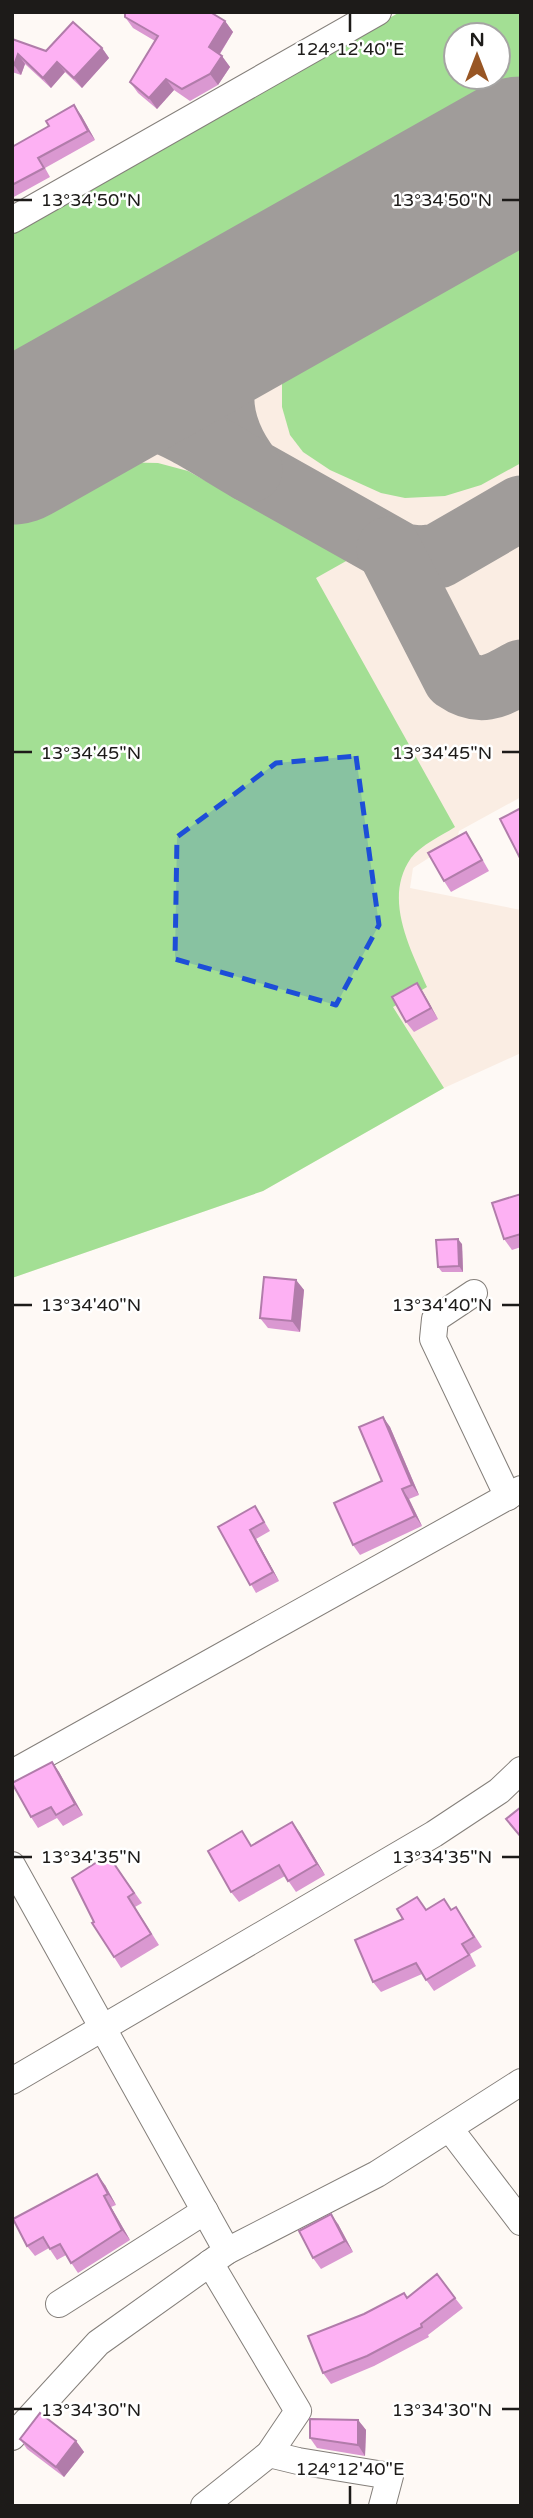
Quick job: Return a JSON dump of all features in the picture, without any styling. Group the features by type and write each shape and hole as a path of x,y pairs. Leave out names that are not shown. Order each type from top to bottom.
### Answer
{"street":[{"path":"12,220 378,12"},
{"path":"12,1773 514,1493 433,1339 435,1319 474,1293"},
{"path":"12,2081 434,1834 499,1791 521,1770"},
{"path":"12,1865 205,2211 218,2257 298,2411 269,2454 204,2506"},
{"path":"12,2437 98,2343 218,2257 377,2174 521,2082"},
{"path":"450,2129 521,2222"},
{"path":"59,2304 205,2211"},
{"path":"269,2454 298,2462 390,2476 383,2506"}],"highlighted area":[{"path":"356,756 379,925 336,1005 175,959 177,837 276,763"}],"shaded area":[{"path":"400,12 521,12 521,797 459,831 457,840 413,868 410,888 521,910 521,1053 444,1088 263,1191 12,1278 12,232"}],"green space":[{"path":"400,12 521,12 521,102 12,386 12,232"},
{"path":"521,217 521,463 481,485 445,496 405,498 381,493 330,470 303,452 290,435 282,407 282,381 312,332"},
{"path":"109,462 158,463 188,471 348,560 316,578 455,827 415,853 403,873 399,890 402,923 427,987 393,1007 444,1088 263,1191 12,1278 12,505 69,474"}],"building":[{"path":"125,12 210,12 225,21 209,47 222,56 210,74 182,89 166,79 149,98 130,82 158,36 125,17"},
{"path":"73,22 102,48 74,78 57,62 43,78 18,54 14,65 12,64 12,39 46,51"},
{"path":"74,105 88,131 38,158 44,168 12,185 12,147 49,126 46,121"},
{"path":"521,808 521,858 520,858 500,819"},
{"path":"466,832 482,860 444,881 428,853"},
{"path":"417,983 431,1008 406,1022 392,997"},
{"path":"521,1194 521,1234 504,1239 492,1203"},
{"path":"458,1239 459,1266 438,1267 436,1240"},
{"path":"264,1277 296,1280 292,1321 260,1318"},
{"path":"383,1417 412,1485 402,1489 415,1516 353,1545 334,1503 382,1481 359,1427"},
{"path":"255,1506 264,1522 250,1530 273,1572 250,1585 218,1527"},
{"path":"52,1762 75,1804 56,1815 51,1807 31,1817 12,1783"},
{"path":"521,1807 521,1837 506,1819"},
{"path":"292,1822 317,1864 288,1881 279,1865 231,1892 208,1851 242,1831 251,1846"},
{"path":"108,1855 134,1893 128,1897 151,1934 114,1957 92,1923 94,1922 72,1878"},
{"path":"417,1897 426,1910 444,1899 451,1910 456,1907 474,1937 462,1944 469,1955 426,1980 416,1963 373,1982 355,1940 403,1919 397,1909"},
{"path":"97,2174 108,2194 104,2196 122,2230 71,2263 60,2244 50,2249 43,2237 27,2246 13,2219"},
{"path":"331,2214 345,2241 313,2258 299,2231"},
{"path":"437,2274 455,2298 421,2324 422,2327 367,2356 323,2373 308,2336 364,2314 404,2293 407,2298"},
{"path":"40,2413 76,2441 56,2467 20,2439"},
{"path":"310,2419 358,2420 358,2445 310,2438"}],"taxiway":[{"path":"247,311 224,372 222,392 227,430 236,450 250,470 403,556 438,556 521,508"},
{"path":"65,414 92,409 140,414 184,431 250,470"},
{"path":"389,549 455,678 481,688 496,685 521,672"}],"runway":[{"path":"12,444 521,157"}]}
